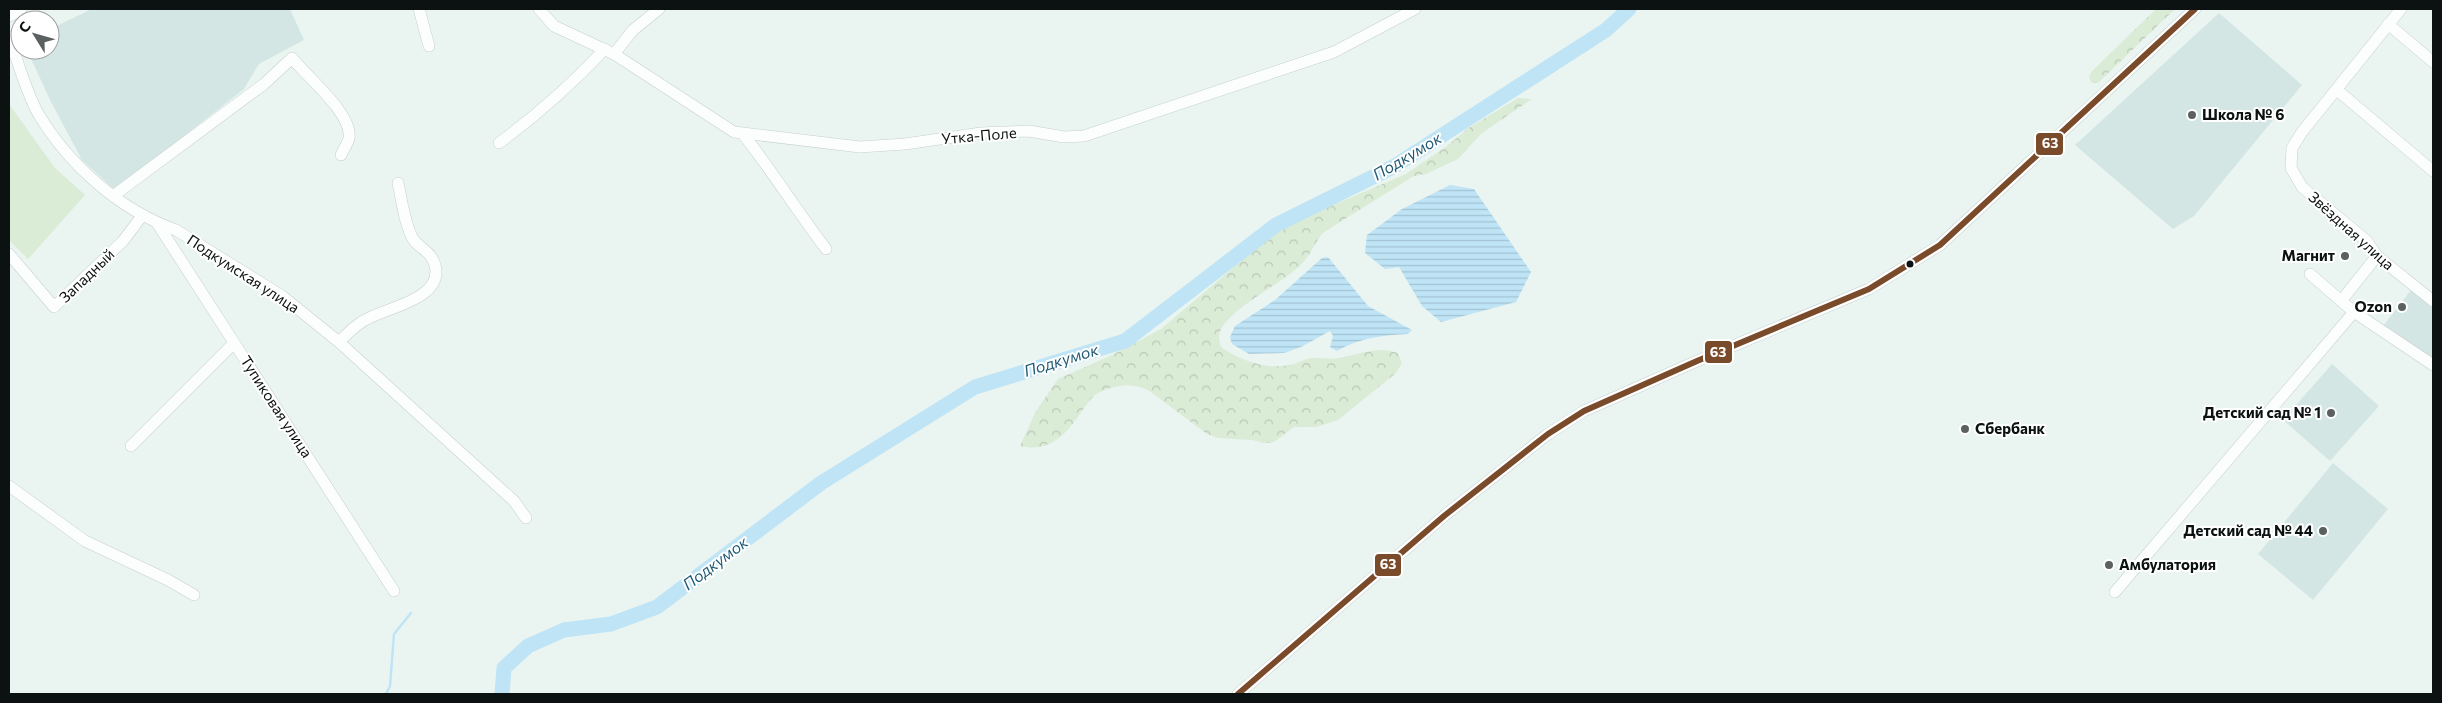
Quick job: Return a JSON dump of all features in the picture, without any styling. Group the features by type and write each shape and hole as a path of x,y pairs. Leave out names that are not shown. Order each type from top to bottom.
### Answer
{"main road":[{"path":"9,14 19,9"}],"street":[{"path":"419,9 429,46"},
{"name":"Утка-Поле","path":"538,9 554,26 609,52 734,132 860,147 906,144 981,133 1029,132 1064,137 1084,136 1334,52 1415,9"},
{"path":"499,143 527,122 659,9"},
{"path":"1238,694 1444,516 1548,434 1584,411 1869,289 1940,245 2196,9"},
{"path":"2401,9 2337,90 2433,171"},
{"path":"2388,24 2433,62"},
{"name":"Подкумская улица","path":"9,37 39,114 65,150 86,173 113,196 142,216 157,224 176,230 282,296 339,342 514,501 526,518"},
{"path":"113,196 264,84 292,58 339,109 348,125 349,138 341,155"},
{"name":"Звёздная улица","path":"2337,90 2302,132 2292,148 2291,168 2302,187 2367,242 2377,256 2433,300"},
{"path":"743,134 777,177 797,211 826,249"},
{"path":"339,342 354,327 370,317 414,299 428,291 436,278 435,265 428,252 414,240 406,222 398,183"},
{"name":"Западный","path":"10,255 54,307 123,242 142,216"},
{"name":"Тупиковая улица","path":"157,224 394,590"},
{"path":"2341,301 2377,256"},
{"path":"2310,274 2354,312 2433,365"},
{"path":"2115,592 2354,312"},
{"path":"131,446 234,342"},
{"path":"9,486 86,541 168,580 194,595"}],"shaded area":[{"path":"92,9 290,9 304,40 259,64 244,89 115,190 82,160 51,102 32,60 60,60 60,24"},
{"name":"Школа № 6","path":"2219,13 2302,85 2194,216 2173,229 2075,145"},
{"path":"2411,290 2433,303 2433,365 2380,330"},
{"name":"Детский сад № 1","path":"2332,364 2379,406 2330,461 2283,420"},
{"name":"Детский сад № 44","path":"2333,463 2388,509 2313,600 2258,554"}],"green space":[{"path":"2156,9 2175,9 2098,83 2091,82 2089,77 2092,71"},
{"path":"1518,98 1532,99 1482,133 1458,159 1426,174 1414,176 1324,232 1308,257 1296,269 1232,315 1224,325 1219,335 1221,347 1245,360 1263,365 1280,366 1311,358 1335,359 1375,350 1398,353 1402,363 1396,373 1338,420 1316,427 1294,427 1274,442 1264,443 1252,440 1218,438 1207,434 1148,390 1128,385 1106,389 1094,396 1070,427 1057,440 1041,447 1020,446 1036,411 1058,379 1112,355 1161,329 1248,255 1291,223 1406,174 1447,146 1467,129"},
{"path":"9,104 55,168 85,195 28,259 9,240"}],"water":[{"path":"1450,185 1474,189 1531,272 1516,302 1441,322 1422,306 1399,267 1385,269 1365,253 1367,235 1402,209"},
{"path":"1328,257 1368,306 1412,330 1408,334 1380,336 1363,340 1337,351 1330,347 1333,336 1330,331 1301,347 1284,353 1249,354 1232,344 1230,337 1235,326 1275,300 1322,258"}],"waterway":[{"name":"Подкумок","path":"502,694 504,668 528,646 564,630 611,624 657,607 821,483 975,387 1125,341 1276,225 1393,167 1606,30 1629,9"},
{"path":"386,694 390,686 394,634 411,613"}],"transit line":[{"name":"63","path":"1238,694 1444,516 1548,434 1584,411 1869,289 1940,245 2195,9"}],"place":[{"name":"Школа № 6","path":"2192,115"},
{"name":"Магнит","path":"2345,256"},
{"name":"Ozon","path":"2402,307"},
{"name":"Детский сад № 1","path":"2331,413"},
{"name":"Сбербанк","path":"1965,429"},
{"name":"Детский сад № 44","path":"2323,531"},
{"name":"Амбулатория","path":"2109,565"}]}
